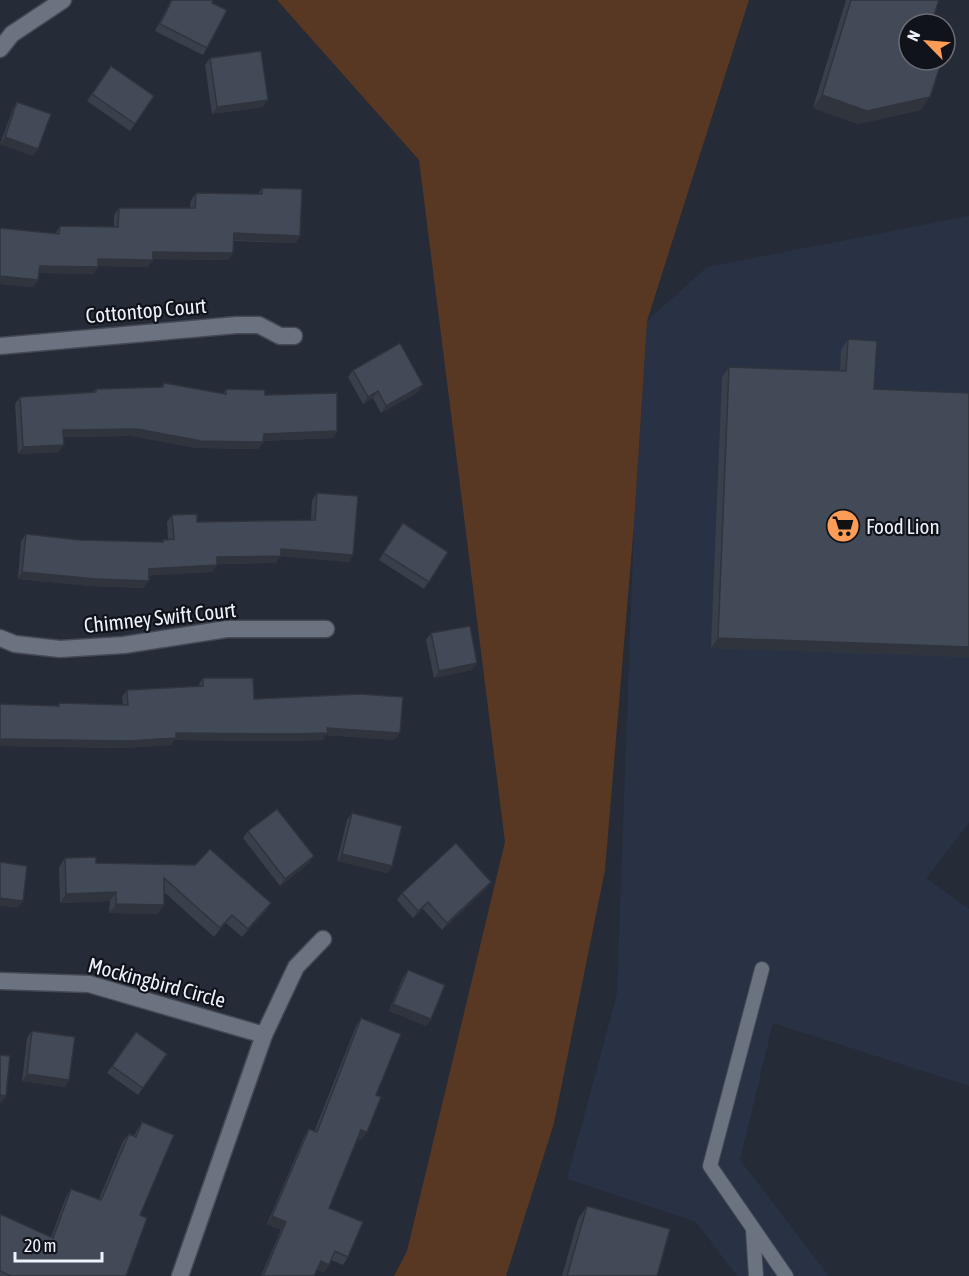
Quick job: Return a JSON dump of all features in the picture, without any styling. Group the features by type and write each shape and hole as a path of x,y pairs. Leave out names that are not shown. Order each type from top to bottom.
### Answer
{"street":[{"path":"0,49 12,34 63,0"},
{"name":"Cottontop Court","path":"0,346 237,325 259,325 280,336 294,336"},
{"name":"Chimney Swift Court","path":"0,638 15,644 60,649 124,645 228,629 326,629"},
{"path":"180,1276 264,1035 296,967 323,939"},
{"name":"Mockingbird Circle","path":"0,981 89,984 264,1035"}],"lane":[{"path":"762,969 710,1166 786,1276"},
{"path":"753,1230 756,1276"}],"shaded area":[{"path":"277,0 749,0 647,321 634,524 605,870 554,1123 506,1276 394,1276 407,1251 505,842 419,160"},
{"path":"969,216 969,823 926,878 969,909 969,1086 773,1023 740,1160 829,1276 737,1276 696,1222 567,1179 617,994 634,524 647,321 707,267"}],"building":[{"path":"172,0 213,0 212,3 227,10 207,48 160,24"},
{"path":"851,0 939,0 935,12 897,12 897,72 938,72 930,97 867,111 822,95"},
{"path":"261,51 268,100 217,107 210,58"},
{"path":"111,66 154,96 135,124 92,94"},
{"path":"17,102 51,114 38,149 5,137"},
{"path":"262,188 302,189 300,236 234,233 233,253 153,252 153,260 98,259 98,267 40,266 38,280 0,276 0,228 59,234 60,226 118,227 119,208 195,208 196,193 262,194"},
{"name":"Food Lion","path":"848,339 877,341 874,389 969,393 969,647 718,638 729,367 846,371"},
{"path":"400,343 423,385 386,406 378,391 368,397 353,370"},
{"path":"164,383 226,394 226,389 265,390 265,395 337,393 337,431 264,434 263,442 201,441 137,429 63,430 64,445 23,447 20,397 96,392 96,389 163,387"},
{"path":"317,493 358,496 353,555 281,549 281,556 217,557 217,565 149,569 149,581 22,572 26,534 80,540 163,542 163,540 174,539 172,515 197,514 197,522 315,520"},
{"path":"403,523 448,552 429,582 383,553"},
{"path":"470,626 477,663 439,671 431,633"},
{"path":"203,678 253,678 254,699 360,694 403,697 400,733 327,728 328,733 176,733 176,738 127,741 0,739 0,704 128,705 127,690 203,686"},
{"path":"277,809 314,856 285,879 248,831"},
{"path":"352,813 402,826 392,866 342,854"},
{"path":"456,843 491,882 447,923 428,902 418,911 402,893"},
{"path":"210,849 271,903 248,929 232,915 220,928 164,878 164,905 116,904 116,892 66,894 65,858 96,857 96,863 195,865"},
{"path":"0,862 27,866 23,901 0,898"},
{"path":"408,970 445,985 431,1019 393,1004"},
{"path":"361,1018 401,1034 376,1095 381,1097 367,1132 361,1130 329,1208 363,1222 348,1257 335,1251 329,1265 321,1261 314,1276 263,1276 286,1222 272,1216 309,1129 317,1132"},
{"path":"32,1031 75,1037 69,1080 27,1074"},
{"path":"136,1032 167,1054 143,1088 112,1066"},
{"path":"0,1055 10,1056 6,1096 0,1095"},
{"path":"142,1122 174,1135 140,1215 147,1218 126,1276 11,1276 0,1271 0,1214 53,1238 71,1189 101,1200 129,1134 136,1137"},
{"path":"587,1206 670,1229 657,1276 567,1276"}],"place":[{"name":"Food Lion","path":"843,526"}]}
